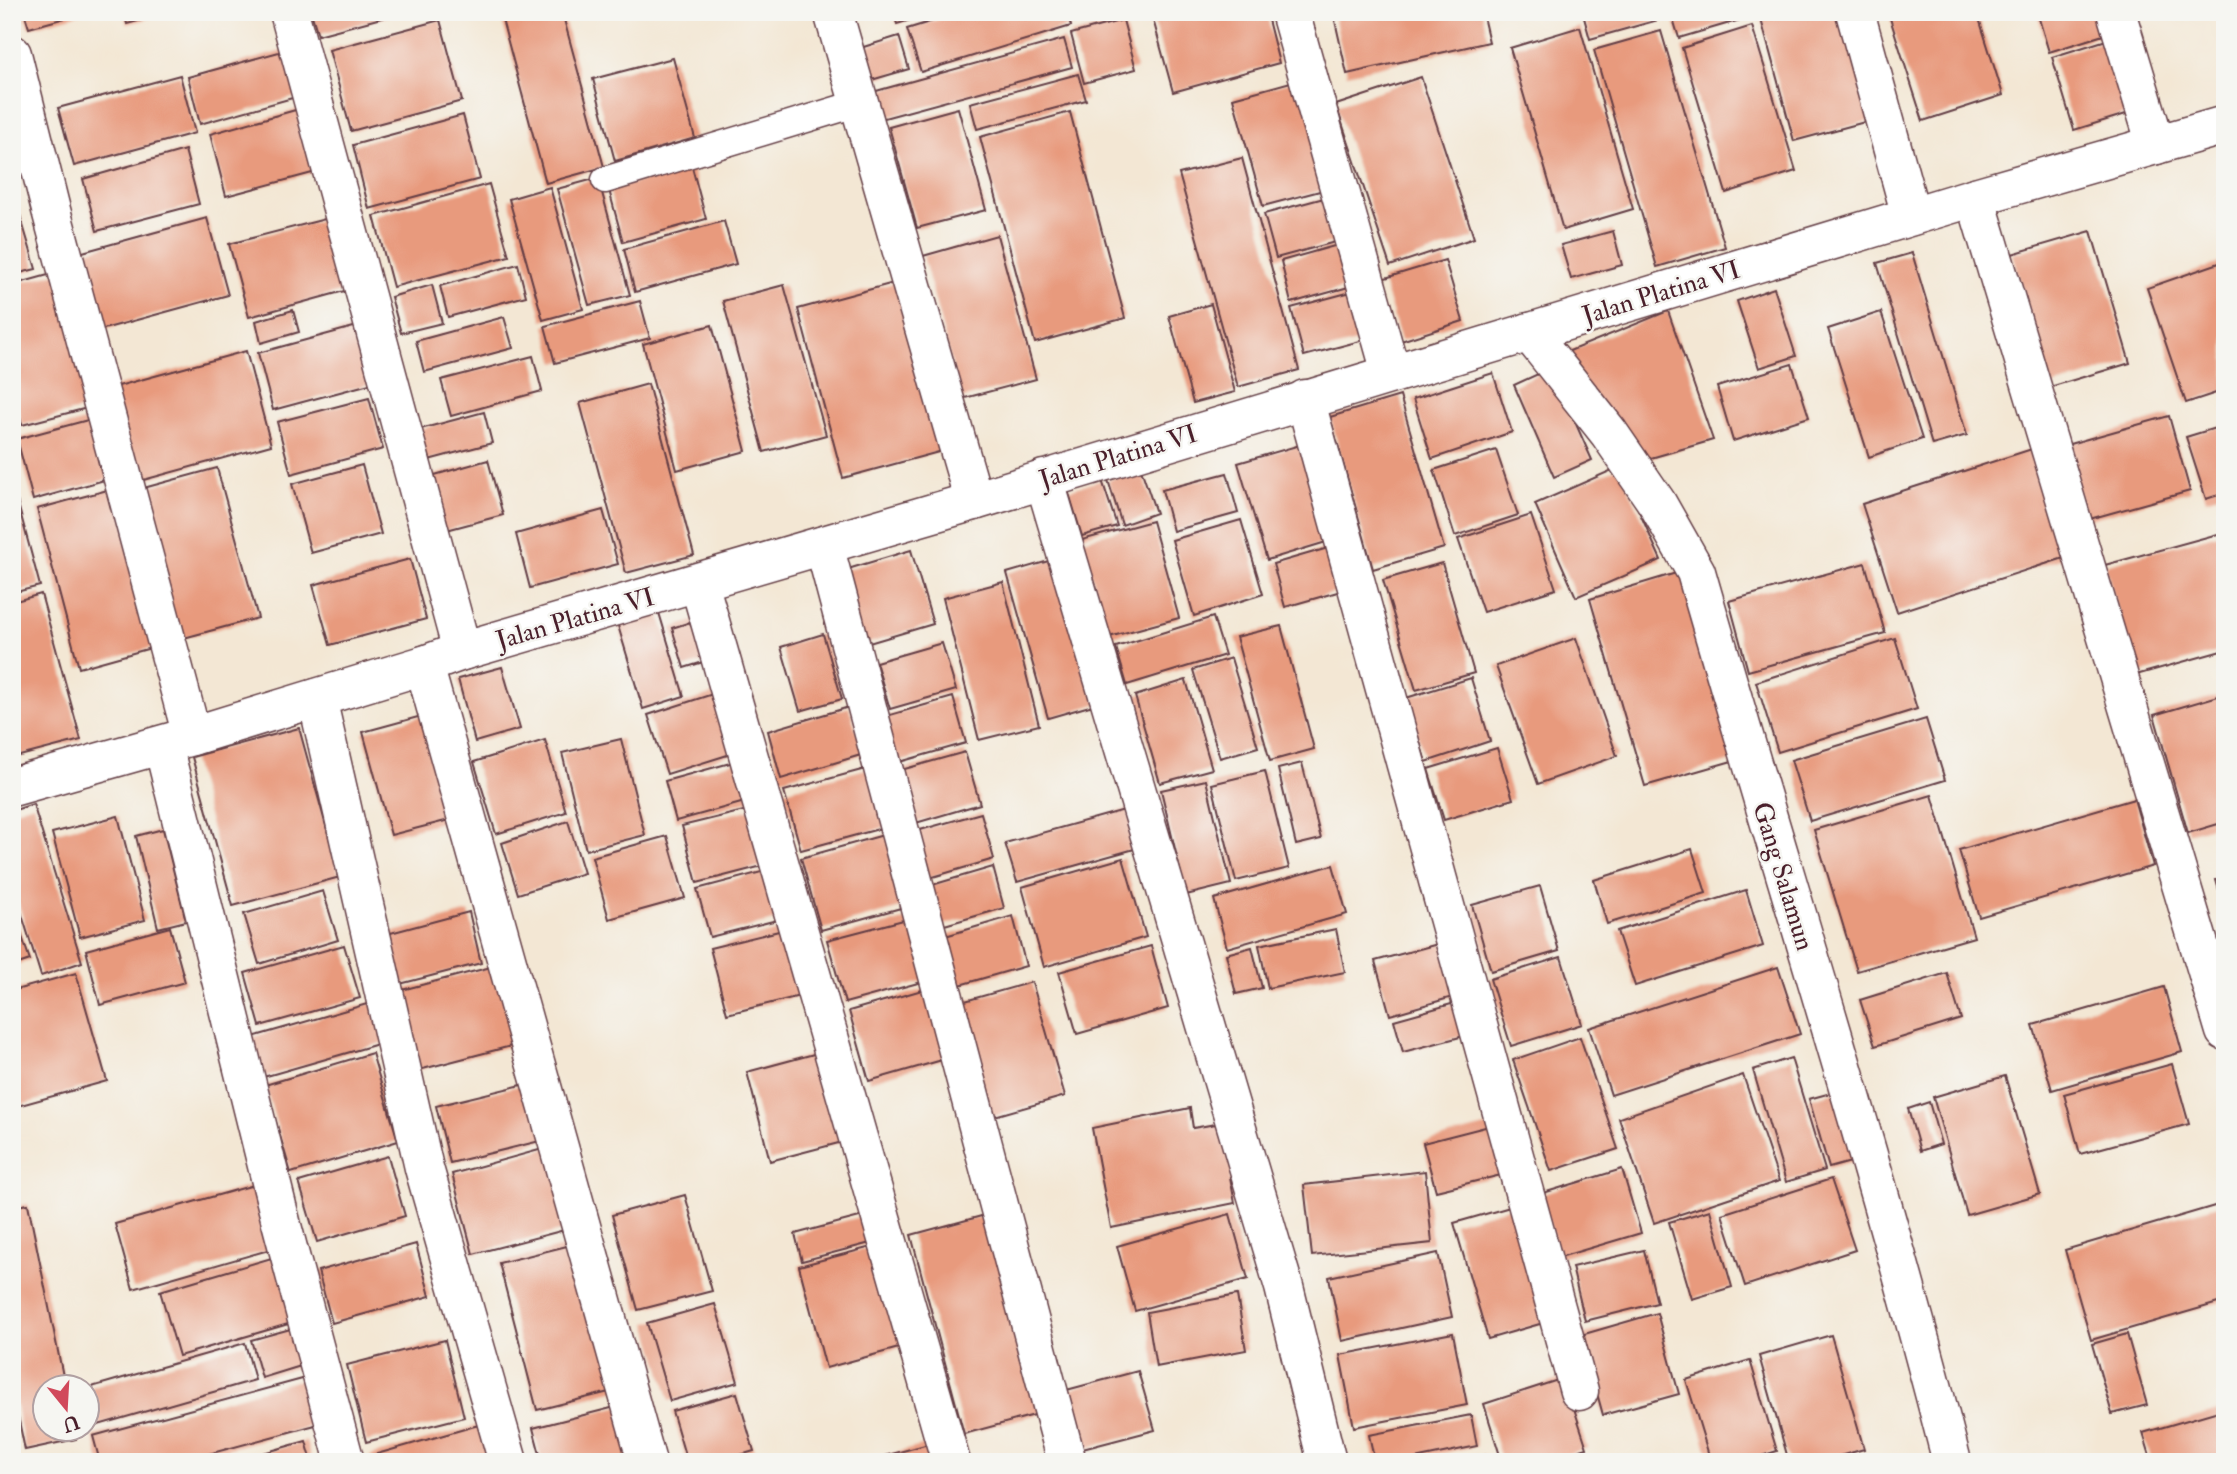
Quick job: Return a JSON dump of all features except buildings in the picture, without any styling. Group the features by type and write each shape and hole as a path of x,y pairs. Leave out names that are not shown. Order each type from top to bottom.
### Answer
{"street":[{"path":"289,12 462,651"},
{"path":"833,12 974,501"},
{"path":"1290,12 1391,373"},
{"path":"1855,12 1911,216"},
{"path":"2116,12 2156,145"},
{"path":"12,54 177,741 281,1222 345,1462"},
{"name":"Jalan Platina VI","path":"12,787 177,741 462,651 974,501 1911,216 2225,125"},
{"path":"1975,197 2225,1031"},
{"name":"Gang Salamun","path":"1530,332 1609,433 1657,503 1696,572 1871,1167 1925,1355 1952,1462"},
{"path":"1305,399 1579,1391"},
{"path":"1044,479 1284,1287 1327,1462"},
{"path":"824,545 1066,1462"},
{"path":"699,583 951,1462"},
{"path":"424,665 647,1462"},
{"path":"317,698 424,1168 508,1462"}],"lane":[{"path":"605,180 859,103"}]}
